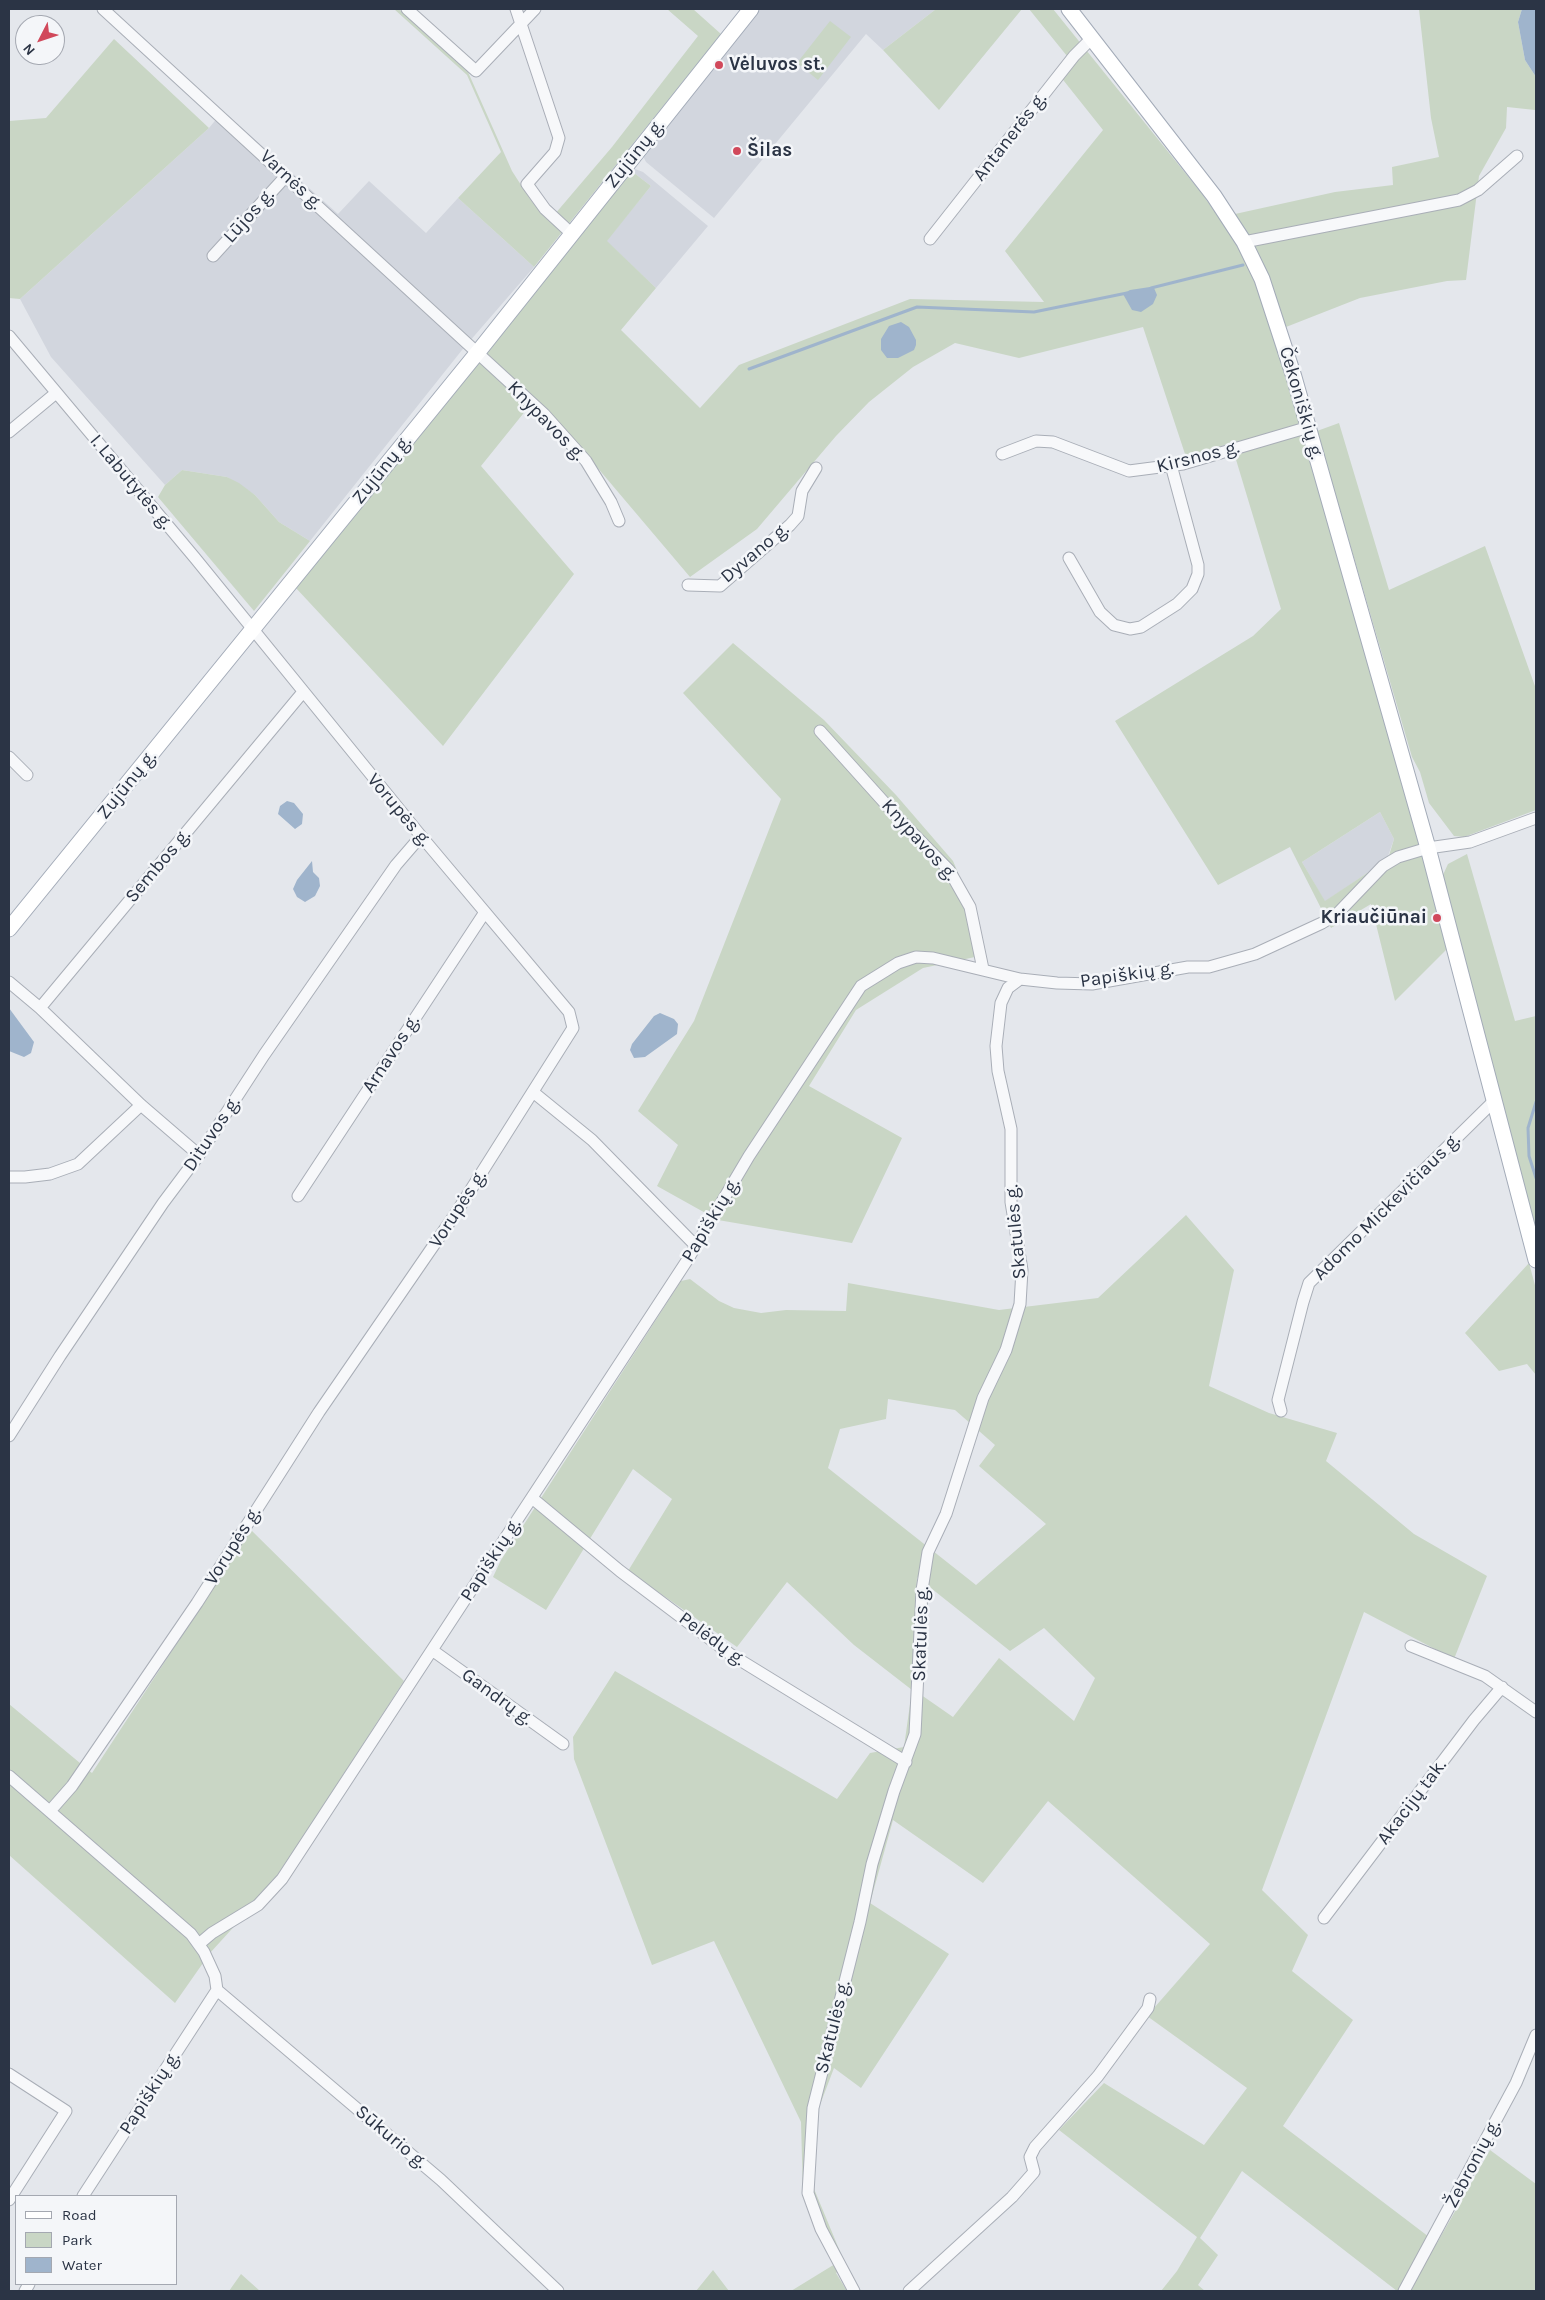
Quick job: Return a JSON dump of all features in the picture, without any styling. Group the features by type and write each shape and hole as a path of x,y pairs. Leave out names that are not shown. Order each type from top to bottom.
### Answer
{"main road":[{"name":"Zujūnų g.","path":"9,929 478,352 751,9"},
{"name":"Čekoniškių g.","path":"1069,9 1191,166 1244,242 1262,280 1276,318 1309,427 1428,848"},
{"path":"1428,848 1536,1260"}],"street":[{"name":"Varnės g.","path":"103,9 478,352"},
{"path":"407,9 476,71 535,9"},
{"path":"516,9 559,138 554,152 527,184 545,209 572,234"},
{"name":"Antanerės g.","path":"930,239 1074,56 1092,38"},
{"path":"1244,242 1459,200 1478,190 1517,156"},
{"name":"Lūjos g.","path":"213,256 286,176"},
{"name":"I. Labutytės g.","path":"9,336 252,630"},
{"name":"Knypavos g.","path":"478,352 568,439 586,461 612,502 619,521"},
{"path":"9,432 56,393"},
{"name":"Kirsnos g.","path":"1002,454 1036,441 1052,442 1129,471 1183,464 1309,427"},
{"path":"1069,558 1100,612 1114,625 1130,629 1141,627 1177,604 1192,589 1198,574 1198,565 1171,465"},
{"name":"Dyvano g.","path":"688,586 720,586 790,525 798,516 802,491 816,468"},
{"name":"Vorupės g.","path":"50,1811 72,1786 197,1603 319,1412 458,1210 573,1028 572,1017 252,630"},
{"name":"Sembos g.","path":"40,1008 303,692"},
{"name":"Knypavos g.","path":"820,731 900,820 950,870 970,907 983,969"},
{"path":"9,757 27,775"},
{"name":"Papiškių g.","path":"199,1944 212,1932 258,1905 282,1879 532,1498 695,1245 749,1156 861,986 898,963 916,957 933,958 1020,979 1092,984 1188,967 1208,966 1255,954 1322,923 1337,914 1383,866 1398,858 1428,848 1470,842 1536,818"},
{"name":"Dituvos g.","path":"9,1436 163,1203 199,1155 264,1055 396,865 421,836"},
{"name":"Arnavos g.","path":"298,1196 485,912"},
{"name":"Skatulės g.","path":"854,2291 821,2229 808,2193 813,2108 860,1922 872,1864 894,1791 915,1734 922,1590 928,1552 946,1514 983,1398 1006,1350 1020,1304 1022,1270 1011,1202 1011,1128 998,1071 996,1046 1001,1003 1008,988 1020,979"},
{"path":"9,982 40,1008 140,1105 199,1155"},
{"path":"533,1092 592,1140 695,1245"},
{"name":"Adomo Mickevičiaus g.","path":"1281,1411 1278,1400 1309,1284 1494,1101"},
{"path":"9,1176 25,1178 50,1174 78,1164 140,1105"},
{"name":"Pelėdų g.","path":"532,1498 620,1571 730,1654 906,1762"},
{"path":"1410,1646 1485,1676 1536,1712"},
{"name":"Gandrų g.","path":"432,1650 563,1744"},
{"name":"Akacijų tak.","path":"1324,1918 1474,1720 1502,1687"},
{"path":"9,1776 190,1934 199,1944 215,1976 217,1990"},
{"name":"Papiškių g.","path":"84,2195 217,1990"},
{"name":"Sūkurio g.","path":"217,1990 441,2180 558,2291"},
{"path":"909,2291 1012,2197 1034,2172 1030,2157 1035,2146 1098,2076 1148,2008 1150,1999"},
{"name":"Žebronių g.","path":"1404,2291 1516,2083 1536,2035"},
{"path":"9,2074 66,2111 9,2200"}],"shaded area":[{"path":"755,9 936,9 883,50 866,34 714,218 646,162 643,156 679,106 703,82 722,57 734,34"},
{"path":"223,111 338,214 369,181 426,233 458,198 534,267 462,350 310,541 279,522 255,495 227,477 182,470 165,485 51,357 20,299 209,128"},
{"path":"629,169 643,172 708,226 656,288 606,241 651,186"},
{"path":"1380,812 1394,839 1387,859 1325,902 1302,862"}],"green space":[{"path":"394,9 399,9 468,72 512,171 530,199 549,221 612,147 698,36 667,9 693,9 721,34 534,267 458,198 501,152 467,75"},
{"path":"936,9 1022,9 939,110 883,50"},
{"path":"1029,9 1053,9 1203,195 1235,241 1257,285 1297,413 1448,948 1395,1001 1371,904 1331,928 1290,847 1218,885 1115,721 1253,636 1281,609 1231,443 1186,457 1143,327 1019,358 955,343 913,367 869,402 836,436 757,529 690,577 563,427 535,399 481,466 574,574 443,746 295,587 629,169 651,186 607,241 656,288 621,330 700,408 739,365 910,299 1044,302 1005,251 1103,130 1056,71 1067,56","holes":["1380,812 1394,839 1388,859 1325,901 1302,862"]},
{"path":"1419,9 1522,9 1518,22 1525,60 1536,77 1535,110 1507,107 1506,128 1479,176 1466,280 1447,281 1360,298 1286,327 1267,274 1235,214 1335,192 1393,185 1392,167 1439,157 1431,118"},
{"path":"830,21 851,37 818,80 797,63"},
{"path":"114,39 209,128 20,299 9,298 9,121 46,118"},
{"path":"1339,423 1389,590 1485,546 1536,689 1536,810 1464,837 1454,836 1429,803 1420,772 1412,757 1317,431"},
{"path":"182,470 227,477 239,483 255,495 279,522 310,541 254,611 158,497 165,485"},
{"path":"733,643 824,720 896,795 953,861 975,912 975,957 923,968 856,1010 809,1086 902,1138 852,1243 718,1220 657,1186 678,1145 638,1111 694,1021 781,799 683,693"},
{"path":"1467,854 1515,1021 1536,1016 1536,1243 1442,877 1448,864"},
{"path":"1186,1215 1234,1270 1209,1386 1269,1413 1337,1433 1326,1461 1414,1534 1487,1576 1454,1659 1364,1612 1262,1890 1308,1935 1292,1971 1353,2020 1283,2126 1437,2243 1490,2150 1536,2184 1536,2291 1397,2291 1242,2171 1200,2238 1218,2255 1198,2285 1205,2291 1161,2291 1177,2271 1197,2237 1059,2130 1104,2083 1204,2145 1247,2088 1147,2016 1210,1944 1048,1801 983,1883 893,1820 870,1903 949,1954 861,2088 834,2068 818,2110 812,2184 846,2266 836,2273 847,2291 791,2291 835,2264 803,2195 801,2122 714,1941 652,1965 574,1759 573,1737 615,1671 837,1799 870,1753 904,1747 912,1690 854,1645 787,1582 737,1647 628,1571 672,1499 633,1469 546,1610 493,1577 501,1560 681,1281 690,1279 719,1301 734,1308 761,1313 786,1310 846,1311 848,1283 999,1310 1098,1298","holes":["888,1399 955,1410 995,1445 979,1466 1046,1524 976,1585 828,1468 840,1429 886,1419","917,1577 1010,1651 1044,1628 1095,1678 1074,1721 999,1658 953,1717 917,1692 915,1634"]},
{"path":"1529,1263 1536,1289 1536,1375 1527,1364 1499,1371 1465,1333"},
{"path":"251,1530 404,1681 271,1886 210,1953 175,2003 9,1855 9,1704 92,1773"},
{"path":"713,2270 729,2291 696,2291"},
{"path":"241,2274 260,2291 229,2291"}],"water":[{"path":"1522,9 1536,9 1536,77 1525,60 1518,22"},
{"path":"1154,288 1157,295 1153,304 1141,312 1132,310 1123,294 1130,290"},
{"path":"901,322 909,327 916,340 916,345 914,350 898,358 887,358 881,350 881,339 889,326"},
{"path":"287,801 294,803 303,814 302,824 295,829 278,814 280,806"},
{"path":"312,861 313,872 319,878 320,886 315,896 305,902 297,897 293,889 297,880"},
{"path":"9,1008 34,1042 31,1053 24,1057 9,1051"},
{"path":"660,1013 674,1019 678,1024 677,1034 645,1057 634,1058 630,1050 632,1044 654,1016"}],"waterway":[{"path":"1151,288 1243,265"},
{"path":"749,369 917,307 1034,312 1127,293"},
{"path":"1536,1102 1528,1128 1529,1156 1536,1178"}],"place":[{"name":"Vėluvos st.","path":"719,65"},
{"name":"Šilas","path":"737,151"},
{"name":"Kriaučiūnai","path":"1437,918"}]}
